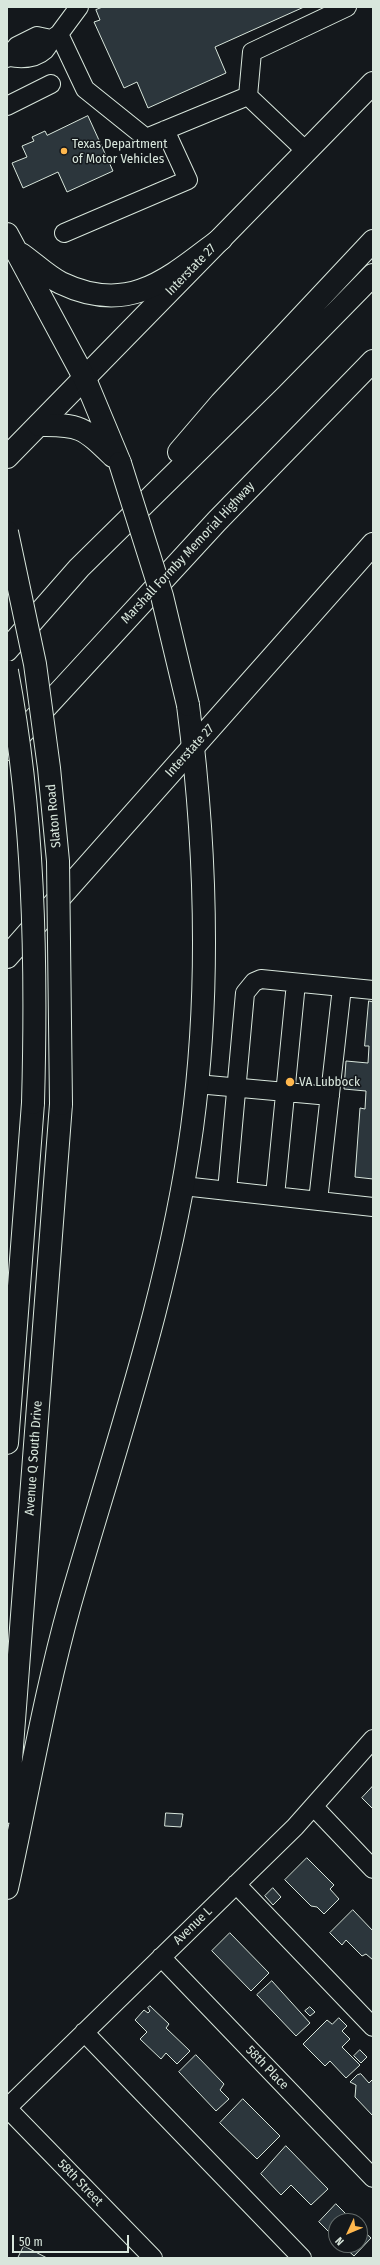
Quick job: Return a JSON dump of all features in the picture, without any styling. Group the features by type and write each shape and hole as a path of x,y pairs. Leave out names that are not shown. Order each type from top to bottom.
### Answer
{"main road":[{"name":"Interstate 27","path":"7,457 85,380 373,83"},
{"path":"11,242 60,282 82,291 103,295 127,295 146,290 168,278 221,239"},
{"path":"7,650 221,403 373,241"},
{"path":"7,1888 48,1689 164,1274 183,1186 197,1084 204,972 203,879 193,747 188,705 162,596 120,463 85,380 11,242"},
{"path":"79,568 270,380 373,275"},
{"name":"Marshall Formby Memorial Highway","path":"7,749 217,521 373,360"},
{"path":"39,425 65,424 88,432 120,463"},
{"name":"Slaton Road","path":"7,532 35,664 49,768 58,853 61,1104"},
{"name":"Interstate 27","path":"7,957 373,544"},
{"name":"Slaton Road","path":"7,671 22,774 31,864 36,1022 33,1103"},
{"name":"Avenue Q South Drive","path":"7,1443 33,1103"},
{"name":"Avenue Q South Drive","path":"7,1812 61,1104"}],"street":[{"path":"8,58 24,59 44,50 79,7"},
{"path":"248,96 252,52 348,7"},
{"path":"55,37 85,89 146,138 248,96"},
{"path":"7,106 51,84"},
{"path":"248,96 306,152"},
{"path":"64,233 188,180 165,130"},
{"path":"227,1191 245,994 254,982 261,979 373,990"},
{"path":"275,1196 287,1091 296,982"},
{"path":"318,1201 342,987"},
{"path":"197,1084 330,1096"},
{"path":"183,1186 373,1207"},
{"name":"Avenue L","path":"7,2108 314,1807 373,1739"},
{"path":"314,1807 373,1869"},
{"path":"236,1884 373,2027"},
{"name":"58th Place","path":"161,1957 373,2178"},
{"path":"84,2032 302,2258"},
{"name":"58th Street","path":"7,2108 153,2258"}],"building":[{"path":"103,7 304,7 215,47 226,73 148,108 137,82 124,88 94,22 100,20 96,10"},
{"name":"Texas Department of Motor Vehicles","path":"88,116 113,171 67,192 58,172 23,188 12,163 27,157 22,146 34,141 32,137 45,131 47,135"},
{"path":"369,1001 373,1002 373,1179 355,1177 360,1108 365,1109 366,1091 344,1089 346,1061 368,1063 369,1046 365,1046"},
{"path":"373,1786 373,1809 362,1798"},
{"path":"166,1813 183,1814 181,1827 165,1826"},
{"path":"307,1858 334,1885 330,1889 339,1899 324,1914 317,1907 311,1906 285,1880"},
{"path":"273,1888 281,1897 273,1905 265,1896"},
{"path":"353,1910 373,1931 373,1960 366,1954 362,1956 346,1940 342,1945 330,1933"},
{"path":"230,1933 269,1973 251,1991 212,1951"},
{"path":"272,1981 310,2023 296,2036 257,1995"},
{"path":"150,2006 169,2024 166,2028 190,2051 177,2064 166,2053 161,2059 140,2039 147,2032 135,2020 144,2010 148,2013 150,2011 148,2008"},
{"path":"310,2007 315,2012 310,2016 305,2011"},
{"path":"339,2018 347,2026 342,2031 350,2039 342,2047 360,2065 346,2078 330,2061 325,2066 303,2044 327,2020 332,2024"},
{"path":"360,2050 367,2057 361,2063 354,2056"},
{"path":"196,2055 224,2084 220,2090 229,2099 216,2111 179,2072"},
{"path":"361,2074 369,2083 373,2079 373,2116 355,2097 356,2085 350,2082 357,2075"},
{"path":"243,2099 280,2136 257,2159 220,2123"},
{"path":"286,2146 328,2189 311,2205 291,2185 281,2195 261,2174"},
{"path":"336,2204 345,2213 328,2213 328,2231 319,2222"},
{"path":"24,2246 47,2258 18,2258"}],"place":[{"name":"Texas Department of Motor Vehicles","path":"64,151"},
{"name":"VA Lubbock","path":"290,1082"}]}
